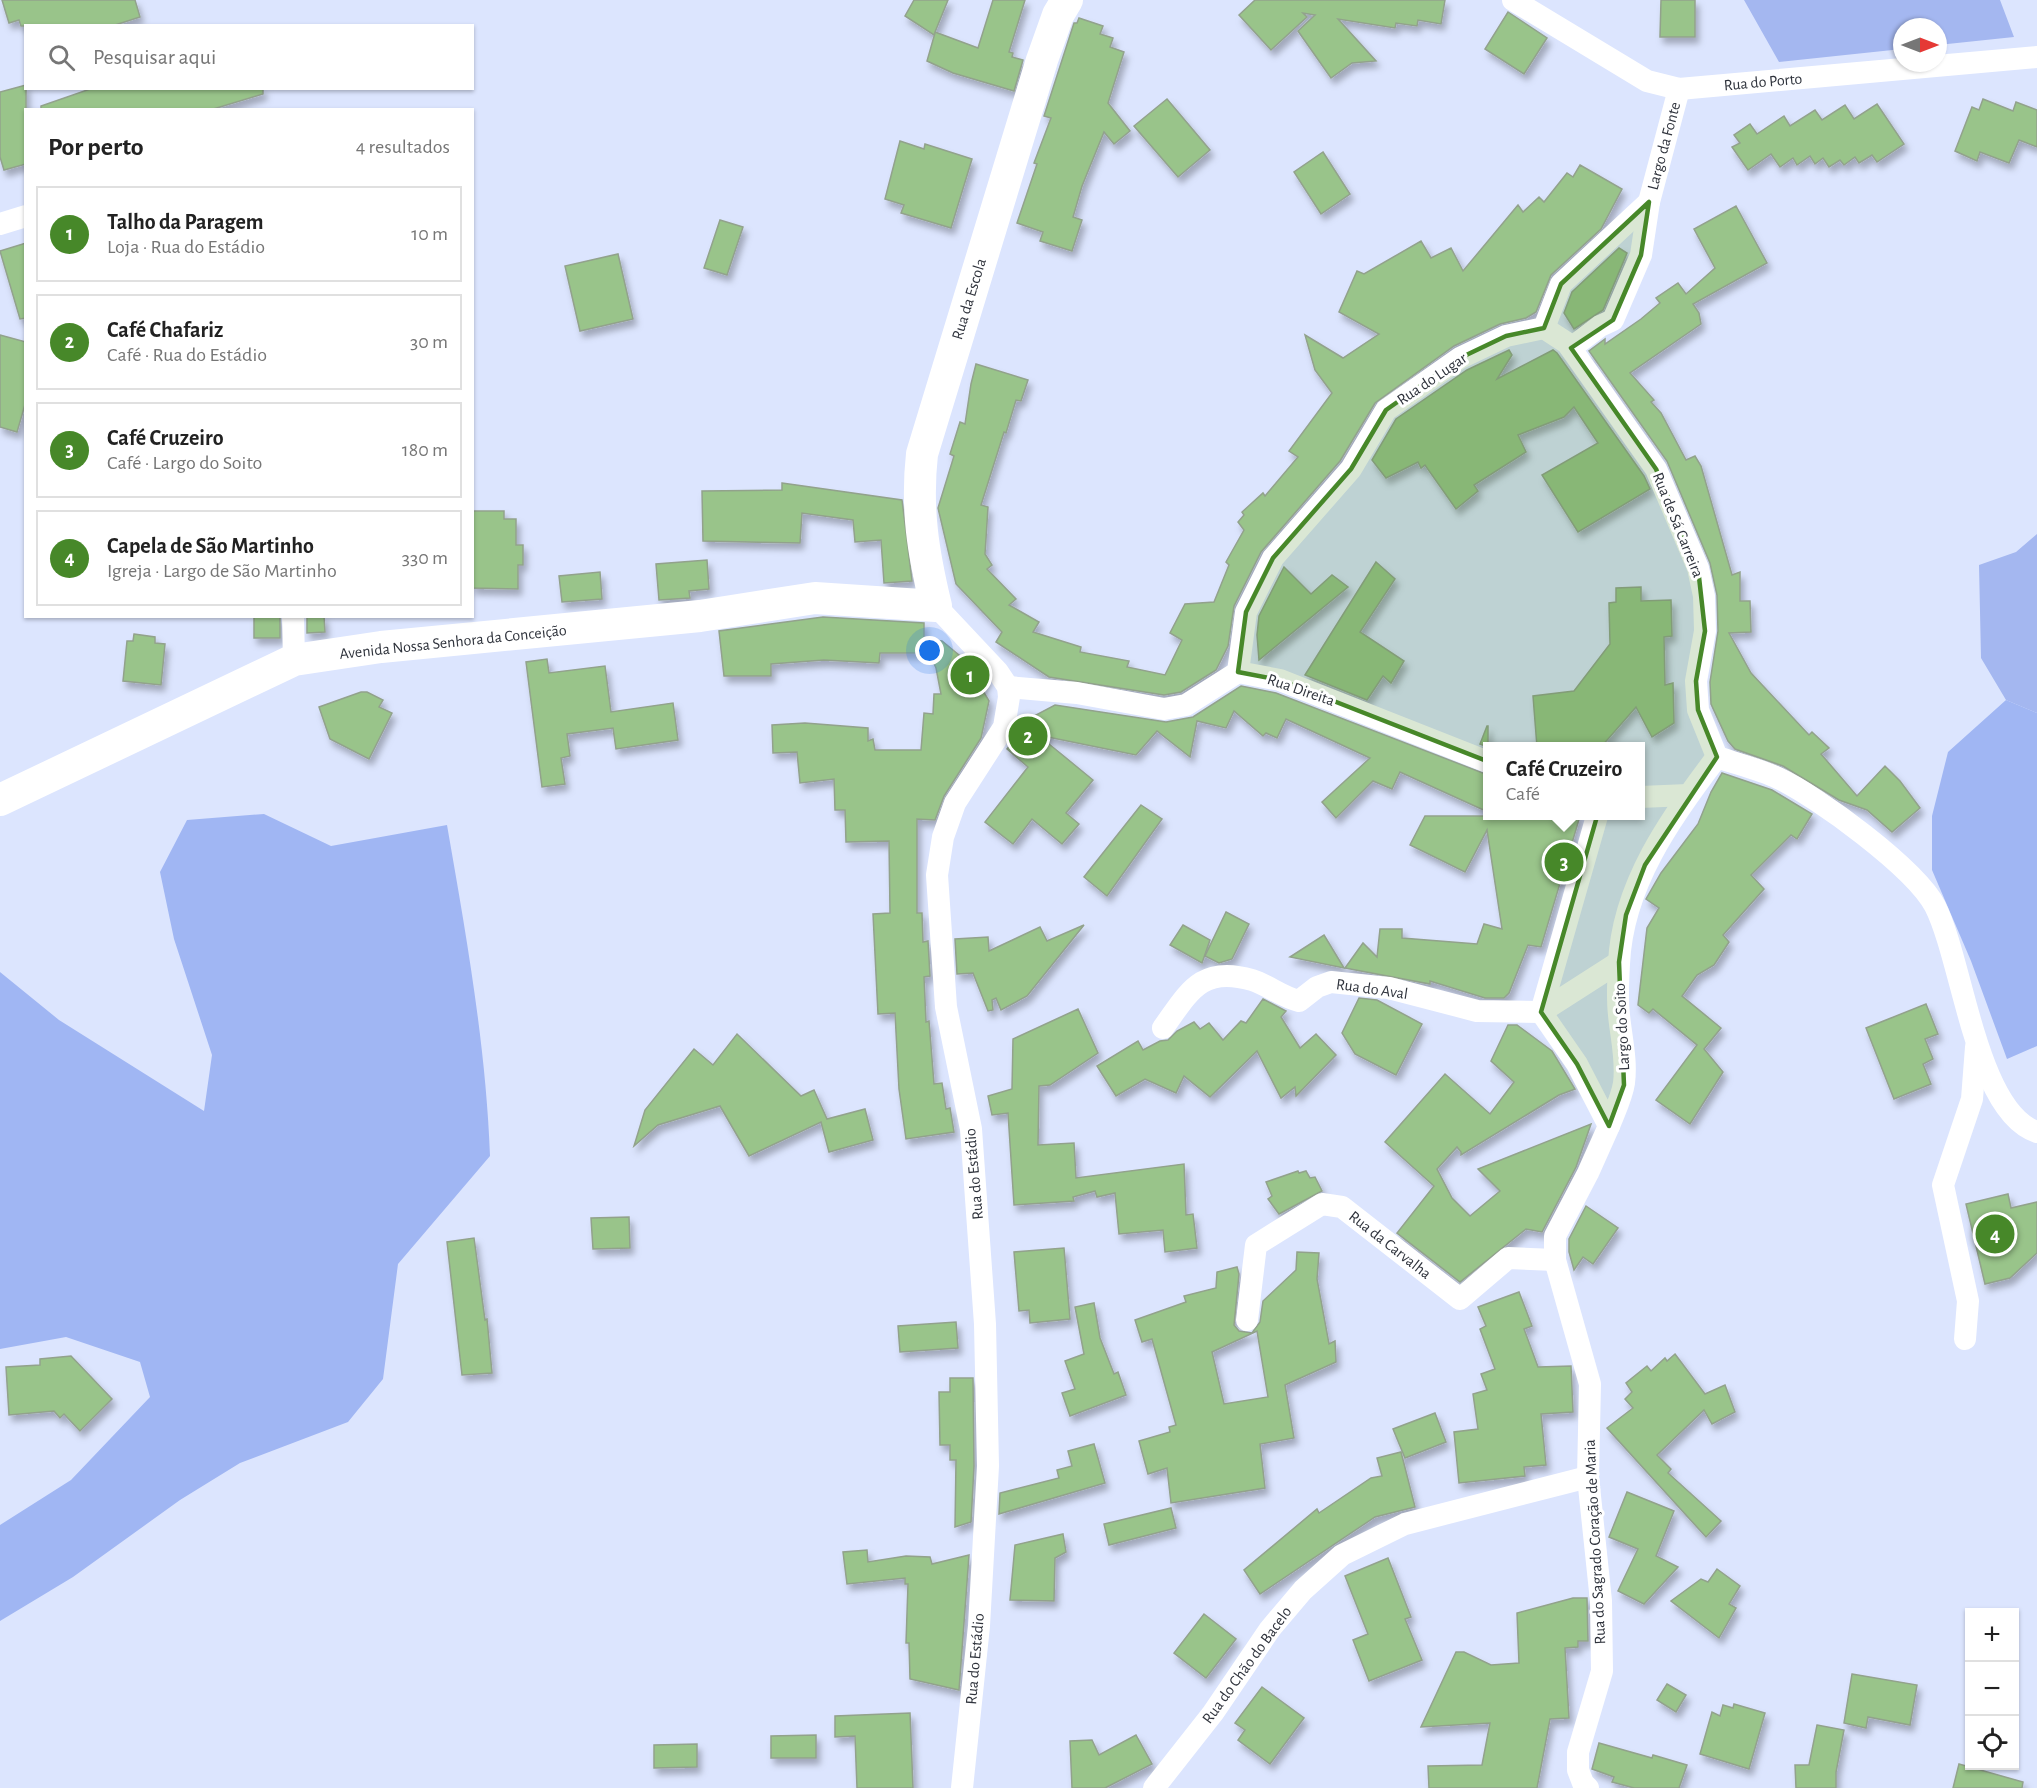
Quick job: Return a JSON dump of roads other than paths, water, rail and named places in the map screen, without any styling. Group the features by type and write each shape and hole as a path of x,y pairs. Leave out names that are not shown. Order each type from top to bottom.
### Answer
{"street":[{"name":"Rua da Escola","path":"936,606 923,552 918,493 922,453 1042,60 1058,15 1067,0"},
{"name":"Rua do Porto","path":"1513,0 1647,81 1679,89 2037,57"},
{"name":"Largo da Fonte","path":"1572,348 1600,326 1613,320 1641,255 1649,202 1679,89"},
{"path":"1544,328 1561,284 1649,202"},
{"path":"0,224 24,217"},
{"name":"Rua de Sá Carreira","path":"1544,328 1572,348 1656,469 1698,568 1704,596 1705,631 1696,681 1698,710 1718,757"},
{"name":"Rua do Lugar","path":"1238,672 1246,612 1273,558 1351,469 1386,410 1460,358 1506,336 1544,328"},
{"name":"Avenida Nossa Senhora da Conceição","path":"0,800 294,660 381,647 700,616 815,598 936,606"},
{"path":"936,606 984,656 1008,687 1077,693 1164,709 1186,705 1238,672"},
{"path":"292,618 294,660"},
{"name":"Rua Direita","path":"1238,672 1280,680 1483,760"},
{"name":"Rua do Estádio","path":"962,1788 978,1626 988,1466 985,1324 971,1129 946,1007 937,875 943,837 956,803 1004,727 1009,706 1008,687"},
{"path":"1718,757 1778,778 1851,825 1906,871 1934,905 1957,963 1976,1046 2006,1109 2037,1132"},
{"name":"Largo do Soito","path":"1609,1126 1624,1085 1625,1063 1618,1011 1619,962 1626,915 1645,865 1688,795 1718,757"},
{"path":"1645,797 1688,795"},
{"path":"1541,1012 1596,820"},
{"path":"1541,1012 1619,962"},
{"name":"Rua do Aval","path":"1163,1028 1197,983 1218,976 1251,979 1299,1001 1317,987 1331,982 1389,988 1477,1011 1541,1012"},
{"path":"1541,1012 1577,1064 1609,1126"},
{"path":"1965,1339 1968,1301 1943,1185 1972,1099 1976,1046"},
{"name":"Rua do Sagrado Coração de Maria","path":"1588,1788 1583,1783 1578,1770 1578,1752 1602,1671 1601,1601 1588,1477 1590,1384 1555,1260 1555,1236 1588,1173 1609,1126"},
{"name":"Rua da Carvalha","path":"1246,1320 1256,1245 1322,1204 1342,1207 1460,1299 1508,1258 1555,1260"},
{"name":"Rua do Chão do Bacelo","path":"1154,1788 1213,1713 1270,1629 1304,1590 1342,1555 1405,1524 1588,1477"}],"place":[{"name":"Talho da Paragem","path":"970,675"},
{"name":"Café Chafariz","path":"1028,736"},
{"name":"Café Cruzeiro","path":"1564,862"},
{"name":"Capela de São Martinho","path":"1995,1234"}]}
